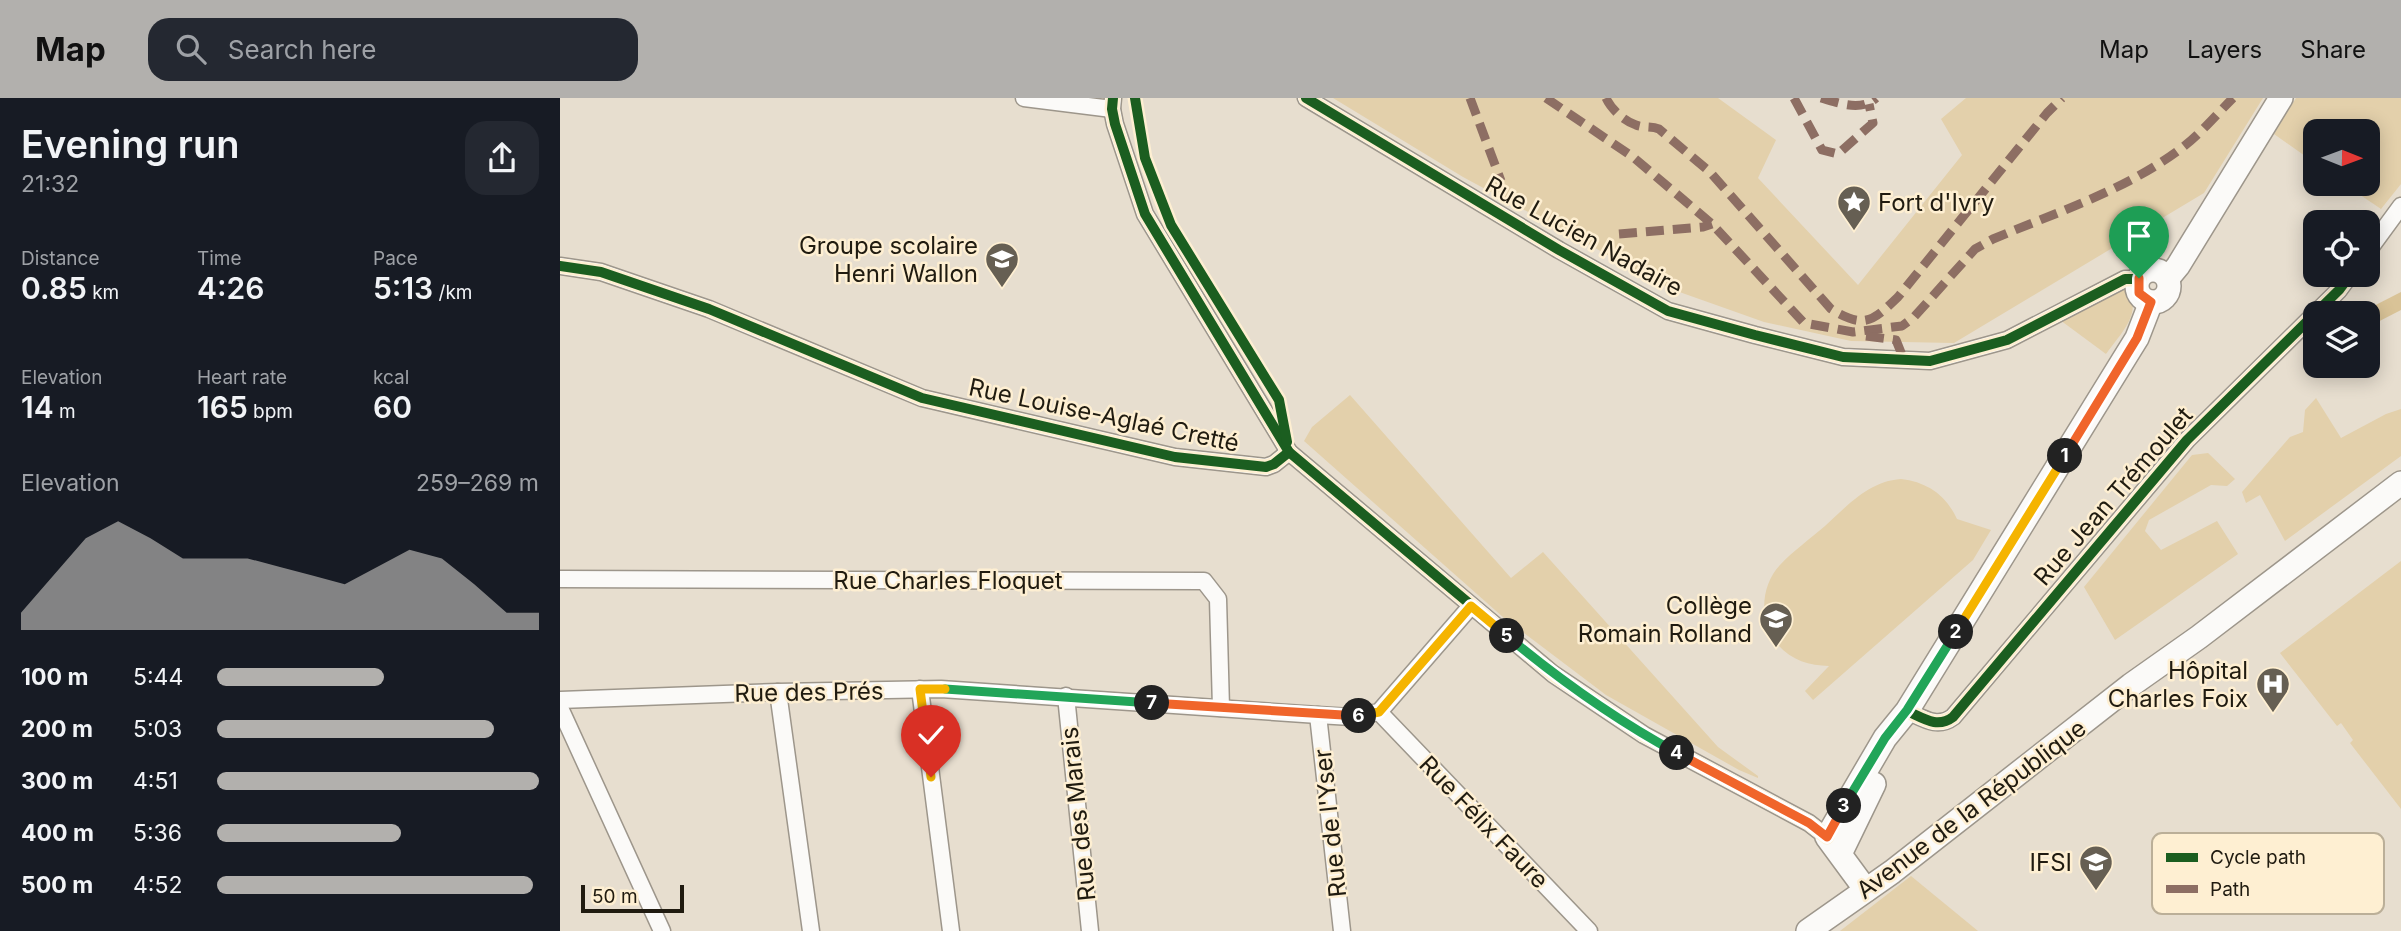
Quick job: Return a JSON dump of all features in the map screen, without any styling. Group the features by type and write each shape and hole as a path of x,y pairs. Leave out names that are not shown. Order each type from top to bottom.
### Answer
{"main road":[{"path":"2168,278 2281,98"},
{"path":"1866,890 1834,844 1895,742 1907,710 2137,338 2151,302 2165,297 2170,288 2168,278 2161,271 2151,270 2139,278 2139,293 2151,302"},
{"name":"Avenue de la République","path":"1808,931 1866,890 2131,685 2199,637 2401,483"}],"street":[{"path":"1024,98 1113,104 1145,214 1289,452 1553,674 1644,735 1809,823 1834,844"},
{"name":"Rue Lucien Nadaire","path":"1306,98 1559,250 1668,310 1843,357 1930,361 2007,340 2125,279 2139,278"},
{"path":"2380,235 2401,206"},
{"name":"Rue Louise-Aglaé Cretté","path":"560,266 601,272 709,309 922,398 1175,457 1266,467 1289,452"},
{"name":"Rue Jean Trémoulet","path":"1907,710 1934,723 1945,723 1953,717 2187,440 2341,287"},
{"name":"Rue Charles Floquet","path":"560,579 1204,581 1218,598 1221,708"},
{"path":"1379,712 1471,606"},
{"path":"920,689 951,931"},
{"name":"Rue des Prés","path":"560,700 920,689 1066,696 1318,715 1358,716 1379,712"},
{"path":"778,692 811,931"},
{"name":"Rue des Marais","path":"1066,696 1090,931"},
{"path":"560,708 662,931"},
{"name":"Rue Félix Faure","path":"1379,712 1589,931"},
{"name":"Rue de l'Yser","path":"1318,715 1342,931"}],"shaded area":[{"path":"1333,98 1718,98 1776,140 1758,178 1858,285 1962,155 1941,119 1966,98 2263,98 2204,193 1954,343 1851,341 1764,322 1671,289 1463,177"},
{"path":"2296,98 2401,98 2401,184 2381,209 2362,196 2380,196 2380,119 2303,119 2303,155 2274,134"},
{"path":"2126,287 2133,305 2132,314 2106,354 2060,320"},
{"path":"2401,292 2401,310 2380,321 2380,303"},
{"path":"1350,395 1511,578 1543,552 1718,747 1758,778 1606,695 1504,618 1304,441 1312,427"},
{"path":"2316,398 2341,438 2401,409 2401,456 2285,541 2260,495 2246,503 2242,492 2290,437 2303,432 2305,410"},
{"path":"2208,453 2235,479 2227,486 2211,485 2149,520 2145,531 2161,550 2217,521 2238,554 2115,640 2084,587 2192,455"},
{"path":"1901,479 1919,483 1935,491 1957,519 1991,530 1973,560 1813,700 1805,691 1829,666 1801,661 1777,644 1771,635 1765,615 1764,604 1769,583 1785,560 1859,496 1879,484"},
{"path":"2401,561 2401,809 2350,743 2353,740 2341,723 2337,726 2280,653"},
{"path":"1911,876 1978,931 1840,931"}],"marked path":[{"path":"1470,98 1501,181"},
{"path":"1546,98 1633,157 1712,224 1804,323 1853,332 1902,326 1914,317 1975,249 2139,176 2190,142 2233,98"},
{"path":"1606,98 1623,118 1639,126 1659,129 1710,172 1831,309 1860,321 1874,317 1898,297 2062,98"},
{"path":"1794,98 1822,150 1838,154 1873,123 1869,104"},
{"path":"1821,98 1857,105 1864,105 1876,98"},
{"path":"1619,234 1712,224"},
{"path":"1866,336 1896,340 1904,360"}],"cycle path":[{"path":"1113,98 1115,124 1145,214 1289,452 1553,674 1644,735 1809,823 1827,837"},
{"path":"1135,98 1145,158 1171,225 1279,400 1287,442"},
{"path":"1306,98 1559,250 1668,311 1843,357 1930,361 2007,340 2125,279 2139,279"},
{"path":"560,266 601,272 709,309 922,398 1175,457 1266,467 1289,452"},
{"path":"1907,711 1936,722 1953,717 2187,440 2341,287"}],"place":[{"name":"Fort d'Ivry","path":"1854,232"},
{"name":"Groupe scolaire Henri Wallon","path":"1002,289"},
{"name":"Collège Romain Rolland","path":"1776,649"},
{"name":"Hôpital Charles Foix","path":"2273,714"},
{"name":"IFSI","path":"2096,892"}],"route":[{"path":"931,777 920,689 1365,716 1379,712 1471,606 1553,674 1644,735 1809,823 1827,837 1885,738 1907,710 2137,338 2151,302 2142,298 2137,289 2139,278"}]}
